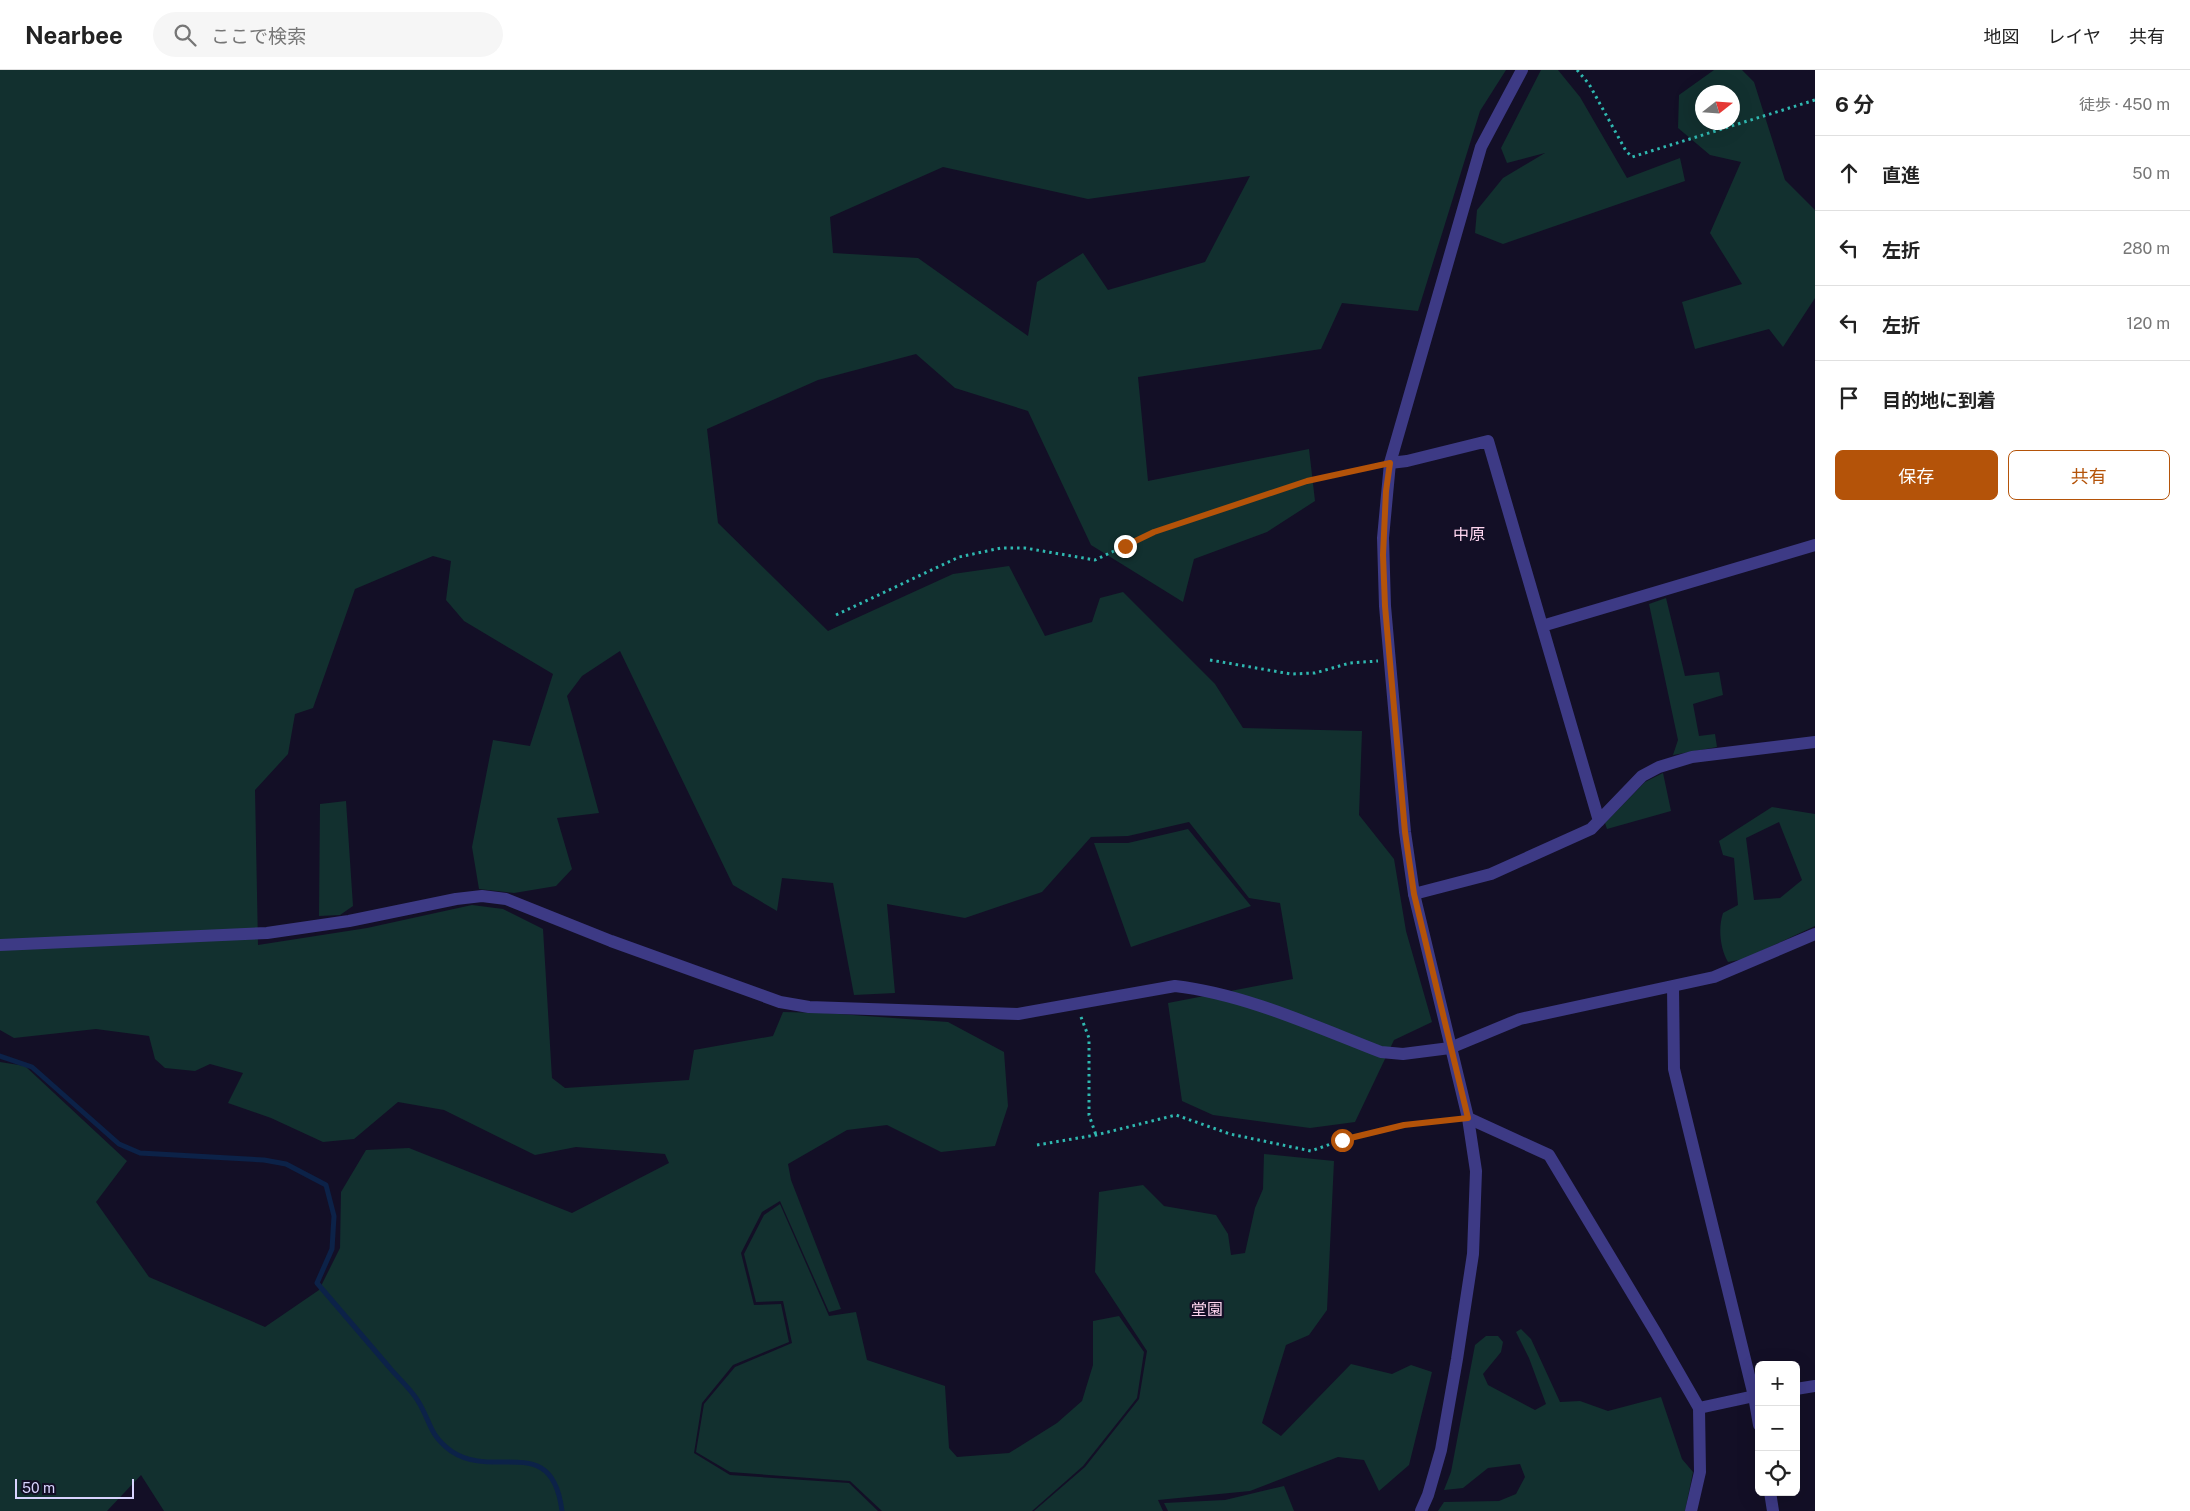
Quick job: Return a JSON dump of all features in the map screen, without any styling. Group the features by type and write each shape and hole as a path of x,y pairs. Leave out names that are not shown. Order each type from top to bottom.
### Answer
{"street":[{"path":"1421,1511 1428,1495 1441,1450 1458,1360 1473,1254 1476,1171 1468,1118 1414,894 1405,832 1385,606 1383,538 1390,463 1481,147 1522,70"},
{"path":"1390,463 1407,461 1488,441 1599,821"},
{"path":"1542,626 1815,545"},
{"path":"1414,894 1491,874 1591,829 1642,776 1659,767 1692,757 1815,742"},
{"path":"0,945 267,933 349,921 456,899 482,896 506,898 611,941 780,1002 809,1007 1018,1014 1175,986 1198,988 1258,1006 1382,1052 1403,1054 1450,1048 1520,1019 1714,977 1815,934"},
{"path":"1673,986 1674,1069 1755,1392"},
{"path":"1468,1118 1549,1155 1656,1333 1698,1408 1700,1472 1691,1511"},
{"path":"1800,1388 1815,1386"},
{"path":"1698,1408 1755,1396"},
{"path":"1771,1496 1773,1511"}],"path":[{"path":"1577,70 1590,84 1626,152 1632,157 1815,100"},
{"path":"836,615 959,557 1001,548 1024,548 1095,560 1154,532 1307,481 1390,463"},
{"path":"1210,660 1290,674 1315,673 1350,663 1391,661"},
{"path":"1076,1004 1089,1038 1089,1115 1096,1135"},
{"path":"1037,1145 1096,1135 1176,1115 1230,1134 1311,1150 1342,1140 1404,1125 1468,1118"}],"green space":[{"path":"0,70 1506,70 1480,111 1418,311 1342,303 1321,349 1138,377 1148,481 1309,449 1315,501 1267,532 1194,559 1183,602 1091,545 1028,411 955,388 916,354 818,380 707,429 718,523 828,631 953,574 1009,566 1045,636 1092,622 1100,598 1123,592 1215,684 1243,728 1362,731 1359,815 1394,859 1406,931 1432,1022 1394,1040 1355,1122 1310,1128 1213,1115 1182,1101 1168,1003 1293,979 1280,903 1249,898 1189,822 1128,836 1091,837 1042,892 965,918 887,904 895,993 854,995 833,883 782,878 777,911 733,885 620,651 582,676 567,696 599,813 557,818 572,869 556,886 514,893 479,889 472,847 493,740 530,746 553,674 464,621 446,600 451,561 433,556 355,589 313,708 295,714 288,754 255,790 258,945 367,928 472,905 503,909 543,929 552,1078 565,1088 689,1080 694,1050 773,1036 783,1012 825,1013 948,1022 1004,1052 1008,1106 995,1146 941,1152 887,1125 847,1130 788,1164 791,1180 841,1309 829,1312 780,1201 762,1212 741,1253 754,1305 781,1304 789,1342 733,1365 702,1403 694,1453 730,1475 849,1483 878,1511 164,1511 141,1475 107,1511 0,1511 0,1062 25,1066 127,1161 96,1202 149,1277 265,1327 319,1290 340,1248 341,1192 366,1150 409,1148 572,1213 669,1163 665,1154 576,1147 535,1155 444,1110 398,1102 354,1139 323,1142 271,1118 228,1103 243,1073 210,1064 195,1071 165,1068 155,1059 149,1036 96,1029 14,1038 0,1030","holes":["943,167 1088,199 1250,176 1205,262 1108,290 1083,253 1037,282 1028,336 918,258 833,253 830,217"]},
{"path":"1541,70 1558,70 1580,97 1627,178 1680,158 1685,181 1503,244 1475,233 1477,210 1503,178 1545,153 1507,163 1501,148"},
{"path":"1714,70 1742,70 1754,82 1785,180 1815,210 1815,298 1783,347 1769,329 1695,349 1682,302 1742,284 1710,233 1741,162 1710,155 1678,128 1679,95"},
{"path":"1666,598 1685,676 1719,672 1723,695 1693,704 1699,736 1715,734 1717,747 1673,755 1678,740 1649,604"},
{"path":"1663,773 1671,811 1607,829 1605,823 1645,782"},
{"path":"346,801 353,906 340,915 319,916 320,804"},
{"path":"1772,807 1815,814 1815,926 1744,959 1728,962 1722,944 1721,919 1723,913 1738,905 1734,858 1723,855 1719,841","holes":["1779,822 1802,880 1780,898 1754,900 1746,838"]},
{"path":"1188,829 1251,906 1131,947 1094,843 1128,843"},
{"path":"1264,1154 1334,1161 1327,1310 1309,1335 1286,1345 1262,1423 1281,1436 1351,1364 1392,1374 1411,1365 1432,1372 1409,1465 1379,1491 1364,1460 1338,1457 1250,1491 1158,1500 1163,1511 1034,1511 1085,1467 1139,1399 1147,1351 1095,1272 1099,1192 1143,1185 1164,1206 1216,1215 1228,1234 1231,1255 1245,1253 1255,1208 1263,1189"},
{"path":"780,1204 829,1316 856,1312 867,1360 945,1386 949,1448 957,1457 1009,1453 1057,1423 1082,1401 1093,1365 1093,1321 1119,1316 1144,1352 1137,1398 1083,1466 1032,1511 882,1511 850,1481 730,1472 696,1452 704,1404 735,1367 792,1343 783,1301 756,1302 744,1254 764,1215"},
{"path":"1521,1329 1531,1339 1560,1402 1580,1401 1608,1411 1661,1397 1682,1459 1693,1472 1685,1511 1438,1511 1444,1502 1499,1501 1516,1494 1525,1477 1520,1464 1488,1468 1463,1488 1444,1490 1451,1472 1475,1345 1486,1336 1498,1336 1503,1342 1501,1352 1483,1374 1488,1385 1535,1410 1546,1404 1529,1358 1516,1332"},
{"path":"1284,1486 1294,1511 1168,1511 1164,1503 1225,1500"}],"waterway":[{"path":"0,1056 32,1067 119,1144 140,1153 264,1160 286,1164 326,1185 334,1216 332,1249 317,1283 412,1392 434,1434 444,1445 451,1451 468,1459 486,1462 519,1462 534,1465 547,1472 556,1487 562,1511"}],"district":[{"name":"中原","path":"1469,534"},
{"name":"堂園","path":"1207,1309"}],"route":[{"path":"1125,546 1154,532 1307,481 1390,463 1383,538 1385,606 1405,832 1414,894 1468,1118 1404,1125 1342,1140"}]}
